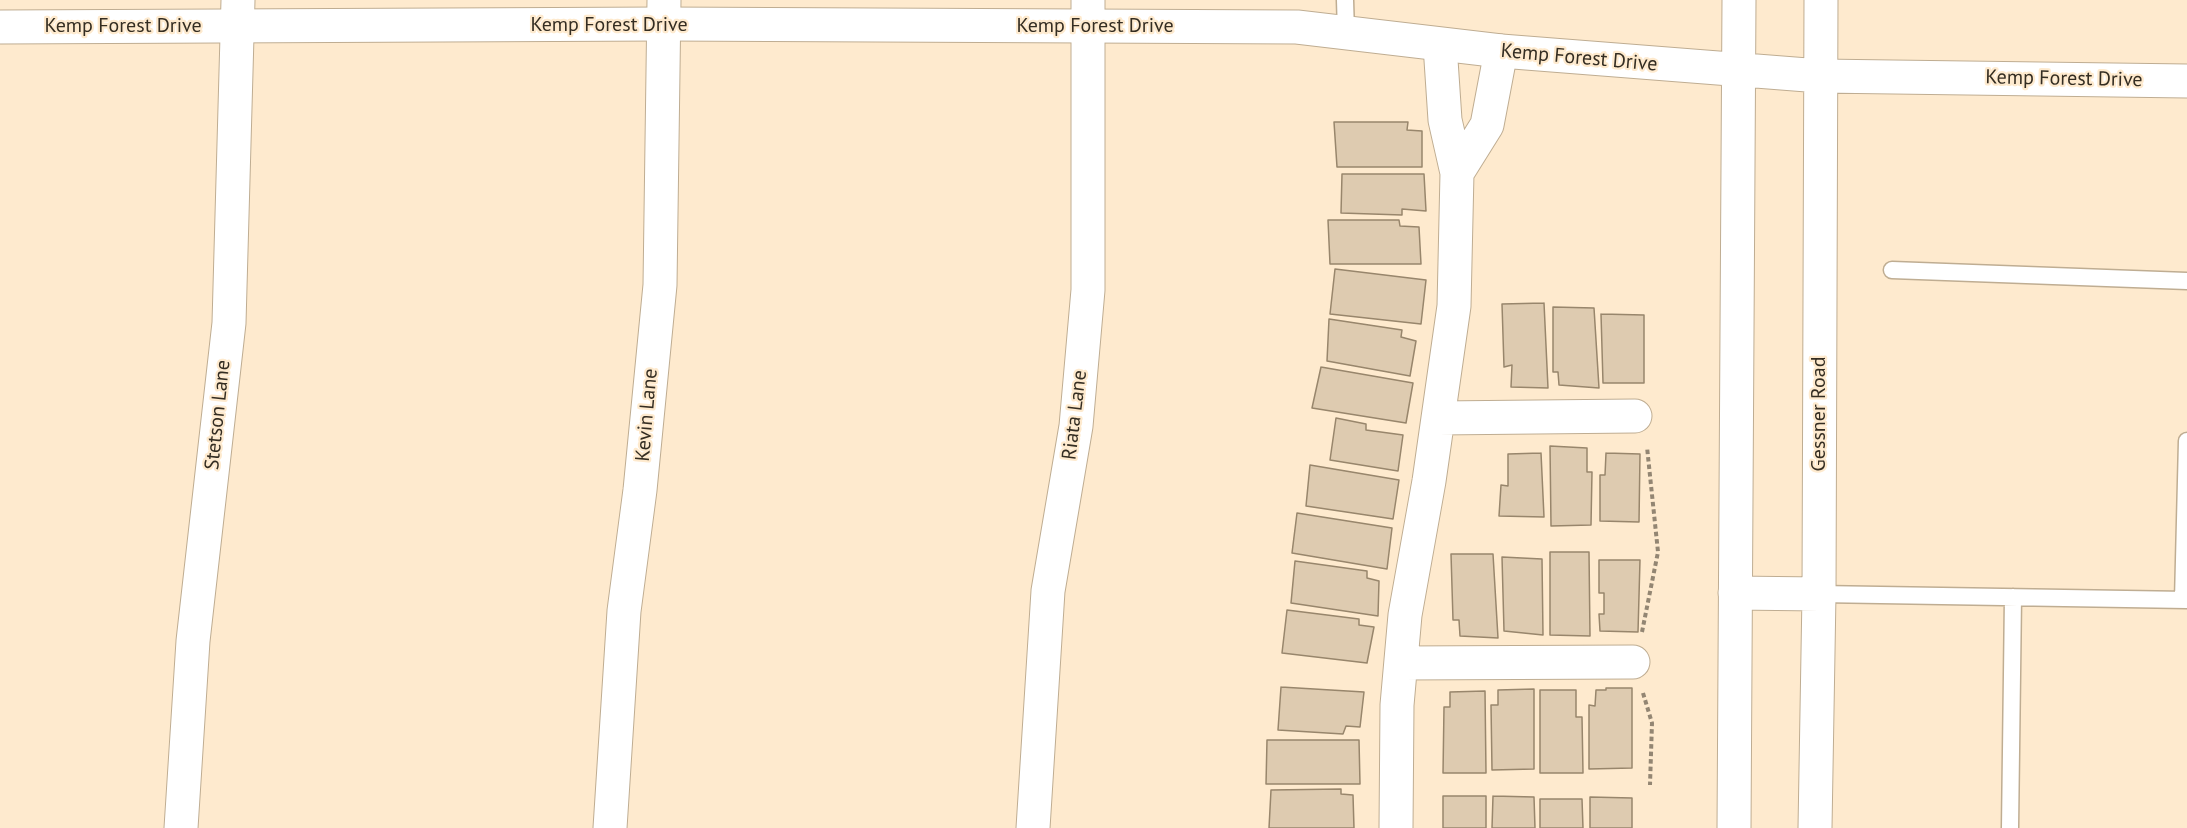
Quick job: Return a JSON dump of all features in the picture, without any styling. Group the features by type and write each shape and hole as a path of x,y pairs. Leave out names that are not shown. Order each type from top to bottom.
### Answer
{"street":[{"path":"1734,828 1739,0"},
{"name":"Gessner Road","path":"1815,828 1819,594 1821,0"},
{"name":"Kevin Lane","path":"610,828 624,611 640,490 660,285 664,12"},
{"name":"Kemp Forest Drive","path":"0,27 238,13 1088,13 1297,27 1501,51 1820,76 2187,81"},
{"name":"Stetson Lane","path":"181,828 193,641 229,323 238,13"},
{"name":"Riata Lane","path":"1033,828 1048,591 1076,426 1088,290 1088,13"},
{"path":"1396,828 1397,705 1405,615 1454,306 1457,173 1445,120 1440,45"},
{"path":"1457,173 1487,125 1501,51"},
{"path":"1438,418 1635,416"},
{"path":"1735,593 1819,594"},
{"path":"1401,663 1633,662"}],"lane":[{"path":"1346,0 1346,33"},
{"path":"1892,270 2187,281"},
{"path":"1819,594 2185,600 2187,441"},
{"path":"2010,828 2013,597"}],"path":[{"path":"1635,416 1646,437 1658,552 1651,595 1633,662 1642,676 1645,704 1652,723 1650,785"}],"building":[{"path":"1334,122 1408,122 1407,130 1422,131 1422,167 1337,167"},
{"path":"1342,174 1424,174 1426,211 1402,209 1402,215 1341,213"},
{"path":"1328,220 1399,220 1400,226 1419,227 1421,264 1330,264"},
{"path":"1335,269 1426,280 1421,324 1330,314"},
{"path":"1544,303 1548,388 1511,387 1512,365 1504,367 1502,304"},
{"path":"1553,307 1594,308 1599,388 1559,385 1558,372 1553,372"},
{"path":"1601,314 1644,315 1644,383 1603,383"},
{"path":"1329,319 1402,330 1401,337 1416,341 1410,376 1327,361"},
{"path":"1321,367 1413,383 1406,423 1312,408"},
{"path":"1336,418 1366,424 1366,430 1403,435 1398,471 1330,460"},
{"path":"1550,446 1587,448 1587,472 1592,472 1591,525 1551,526"},
{"path":"1541,453 1544,517 1499,516 1501,485 1508,486 1508,454"},
{"path":"1606,453 1640,454 1639,522 1600,521 1600,475 1605,475"},
{"path":"1310,465 1399,480 1393,519 1306,506"},
{"path":"1297,513 1392,528 1387,569 1292,553"},
{"path":"1550,552 1589,552 1590,636 1550,635"},
{"path":"1451,554 1493,554 1498,638 1460,636 1459,620 1453,620"},
{"path":"1502,557 1542,559 1543,635 1504,631"},
{"path":"1599,560 1640,560 1638,632 1600,631 1599,614 1604,614 1604,593 1599,593"},
{"path":"1295,561 1367,571 1367,578 1379,581 1378,616 1291,603"},
{"path":"1287,610 1359,619 1359,625 1374,627 1367,663 1282,653"},
{"path":"1281,687 1364,692 1360,727 1346,726 1343,734 1278,730"},
{"path":"1606,688 1632,688 1632,768 1589,769 1589,705 1595,706 1596,690 1606,690"},
{"path":"1534,689 1534,769 1492,770 1491,705 1498,705 1498,690"},
{"path":"1540,690 1576,690 1576,717 1582,717 1583,773 1540,773"},
{"path":"1485,691 1486,773 1443,773 1444,707 1450,707 1450,692"},
{"path":"1267,740 1359,740 1360,784 1266,784"},
{"path":"1341,789 1341,794 1353,795 1354,828 1269,828 1271,790"},
{"path":"1443,796 1486,796 1486,828 1443,828"},
{"path":"1493,796 1534,797 1535,828 1492,828"},
{"path":"1590,797 1632,798 1632,828 1590,828"},
{"path":"1540,799 1582,799 1583,828 1540,828"}]}
